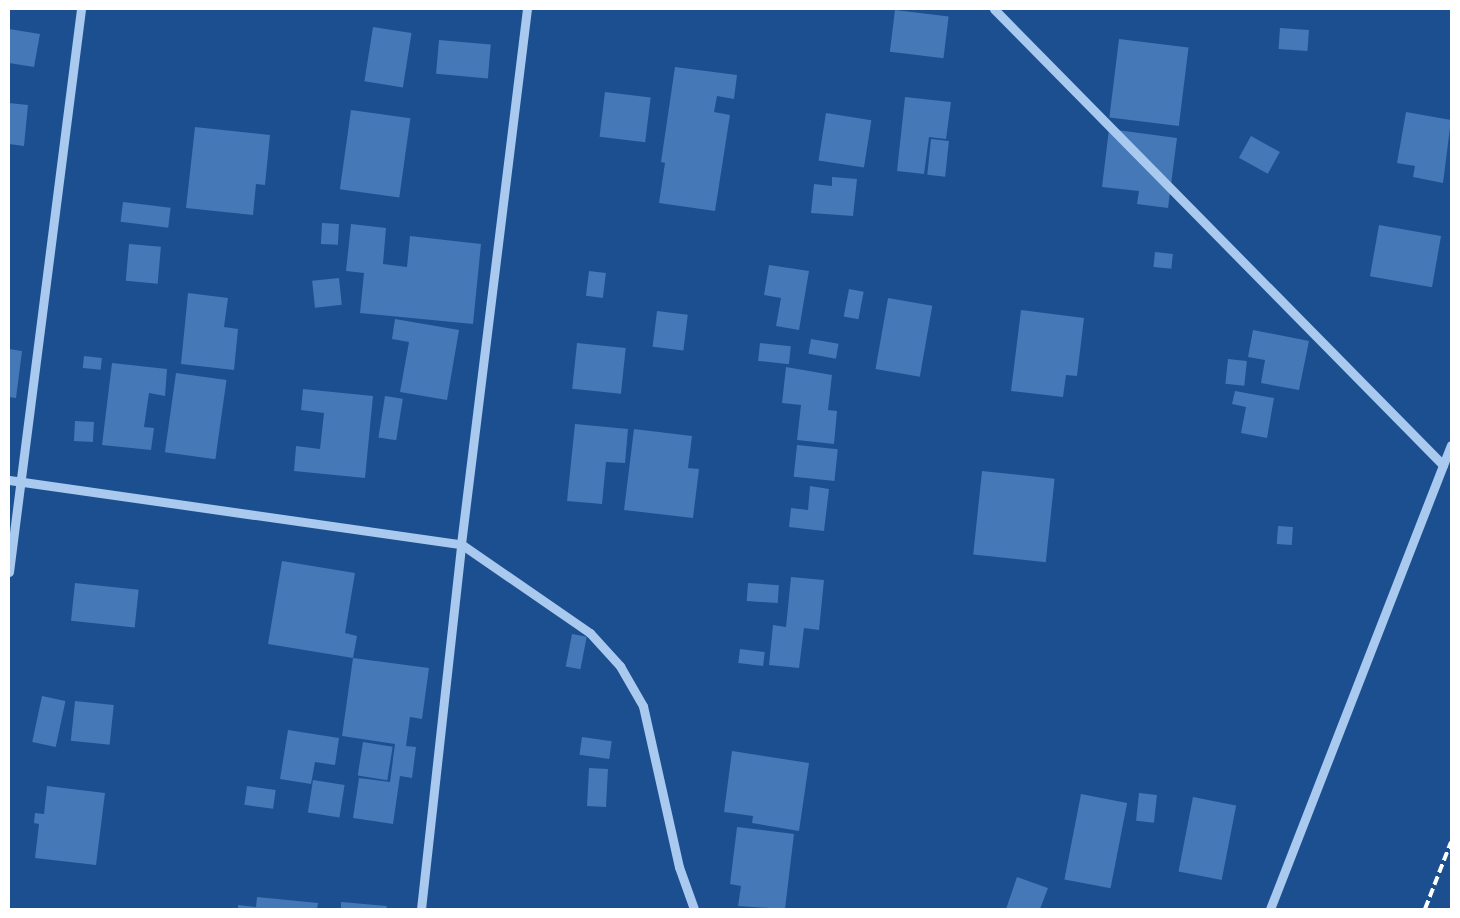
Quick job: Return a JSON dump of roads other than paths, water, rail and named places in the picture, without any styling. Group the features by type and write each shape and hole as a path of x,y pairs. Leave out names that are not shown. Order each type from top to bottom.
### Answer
{"street":[{"path":"9,572 19,481 81,9"},
{"path":"421,909 462,544 527,9"},
{"path":"994,9 1443,465"},
{"path":"1270,909 1451,445"},
{"path":"9,480 462,544 590,633 620,666 643,706 679,866 694,909"}],"railway":[{"path":"1425,909 1451,842"}]}
